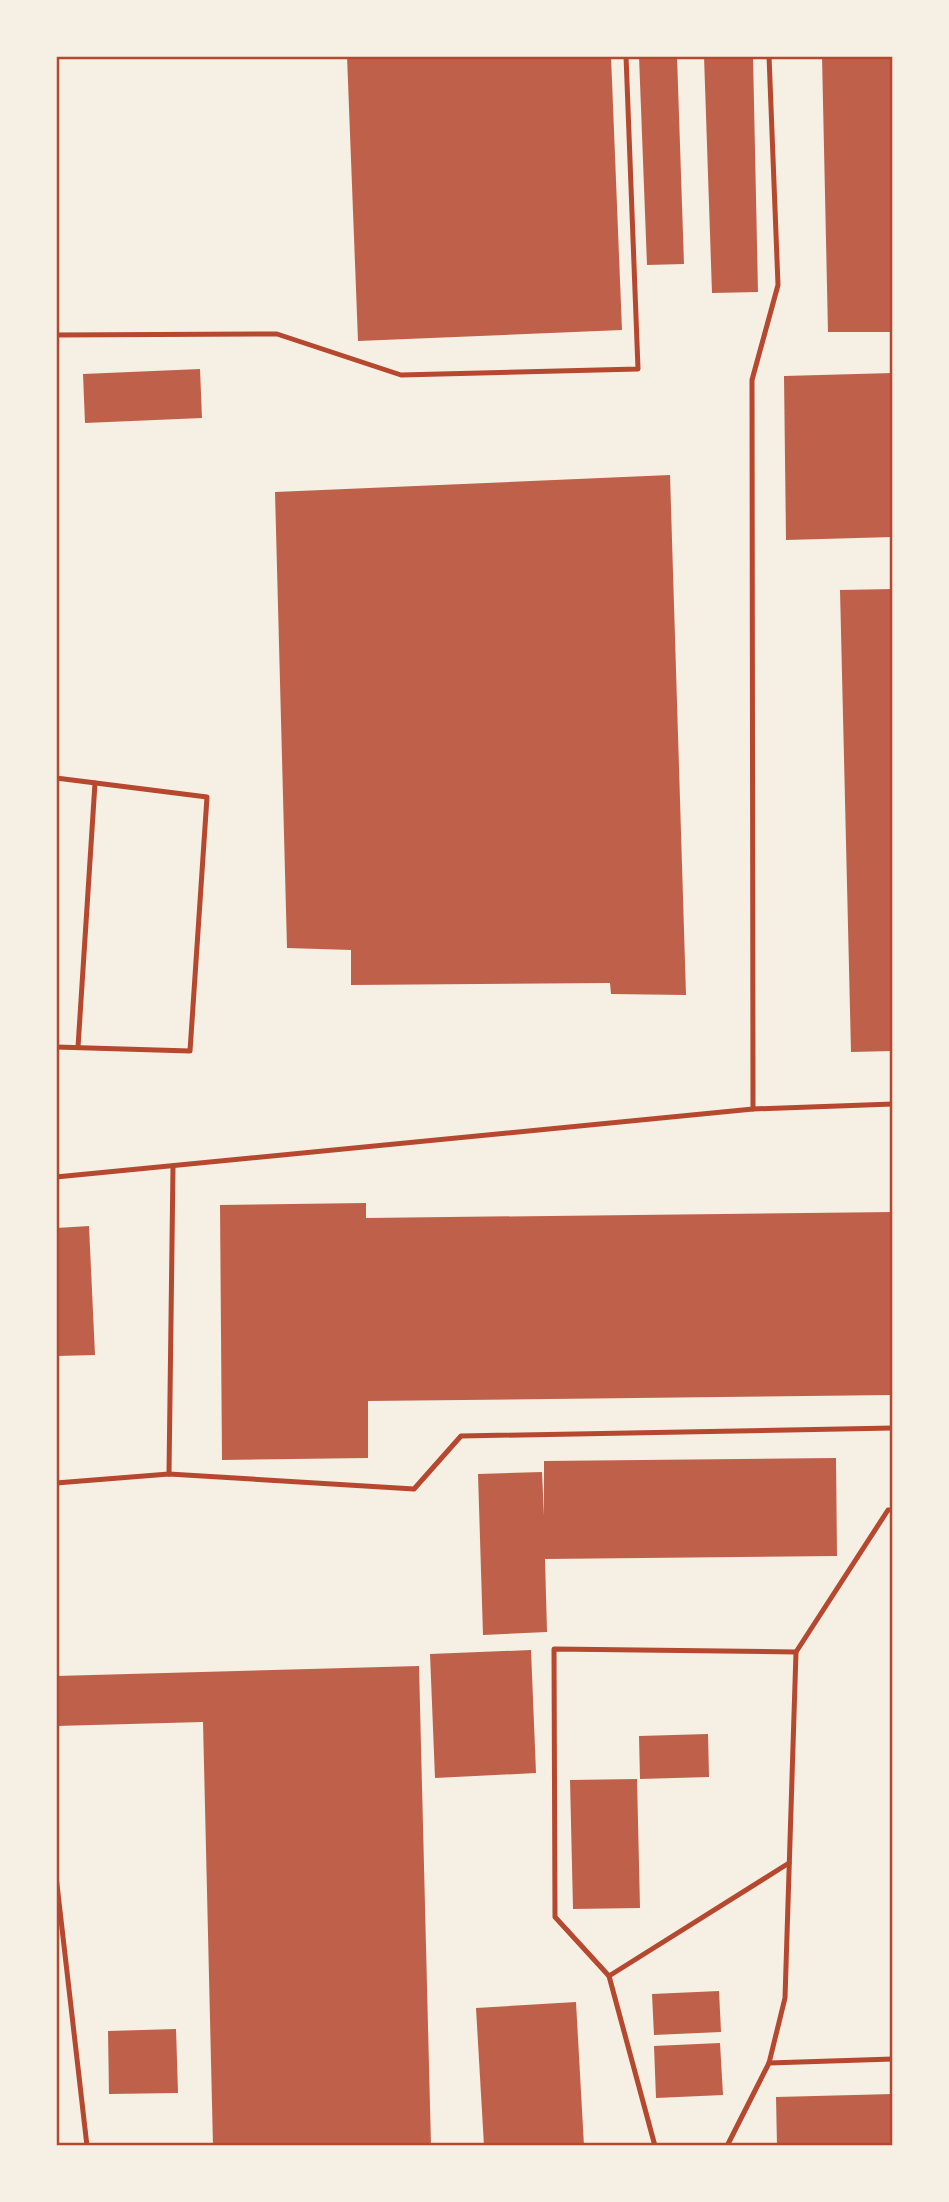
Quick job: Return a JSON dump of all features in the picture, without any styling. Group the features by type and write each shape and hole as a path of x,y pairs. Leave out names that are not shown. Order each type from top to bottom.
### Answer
{"lane":[{"path":"56,335 277,334 401,375 638,369 626,56"},
{"path":"752,1109 752,380 778,285 769,56"},
{"path":"56,778 207,797 190,1051 56,1047"},
{"path":"78,1048 95,783"},
{"path":"56,1177 752,1109 893,1104"},
{"path":"169,1475 173,1166"},
{"path":"56,1483 169,1475 414,1489 461,1436 893,1428"},
{"path":"727,2146 769,2063 785,1998 796,1652 888,1510 893,1510"},
{"path":"655,2146 609,1976 555,1917 554,1649 796,1652"},
{"path":"609,1976 789,1863"},
{"path":"56,1876 88,2146"},
{"path":"56,1949 64,1948"},
{"path":"769,2063 893,2059"}],"building":[{"path":"347,56 611,56 622,330 358,341"},
{"path":"639,56 677,56 684,264 647,265"},
{"path":"704,56 753,56 758,292 712,293"},
{"path":"822,56 893,56 893,332 828,332"},
{"path":"200,369 202,418 85,423 83,374"},
{"path":"893,373 893,537 786,540 784,376"},
{"path":"670,475 686,995 611,994 610,983 351,985 351,950 287,948 275,492"},
{"path":"893,589 893,1051 851,1052 840,590"},
{"path":"366,1203 366,1218 893,1212 893,1395 368,1401 368,1458 222,1460 220,1205"},
{"path":"89,1226 95,1355 57,1356 56,1228"},
{"path":"836,1458 837,1556 545,1559 547,1632 483,1635 478,1474 542,1472 544,1516 544,1461"},
{"path":"531,1650 536,1773 435,1778 430,1654"},
{"path":"419,1666 431,2146 213,2146 203,1722 56,1726 56,1676"},
{"path":"708,1734 709,1777 640,1779 639,1736"},
{"path":"637,1779 640,1908 573,1909 570,1780"},
{"path":"719,1991 721,2032 654,2035 652,1994"},
{"path":"576,2002 584,2146 484,2146 476,2008"},
{"path":"176,2029 178,2093 109,2094 108,2031"},
{"path":"720,2043 723,2095 656,2098 654,2046"},
{"path":"893,2094 893,2146 777,2146 776,2097"}]}
